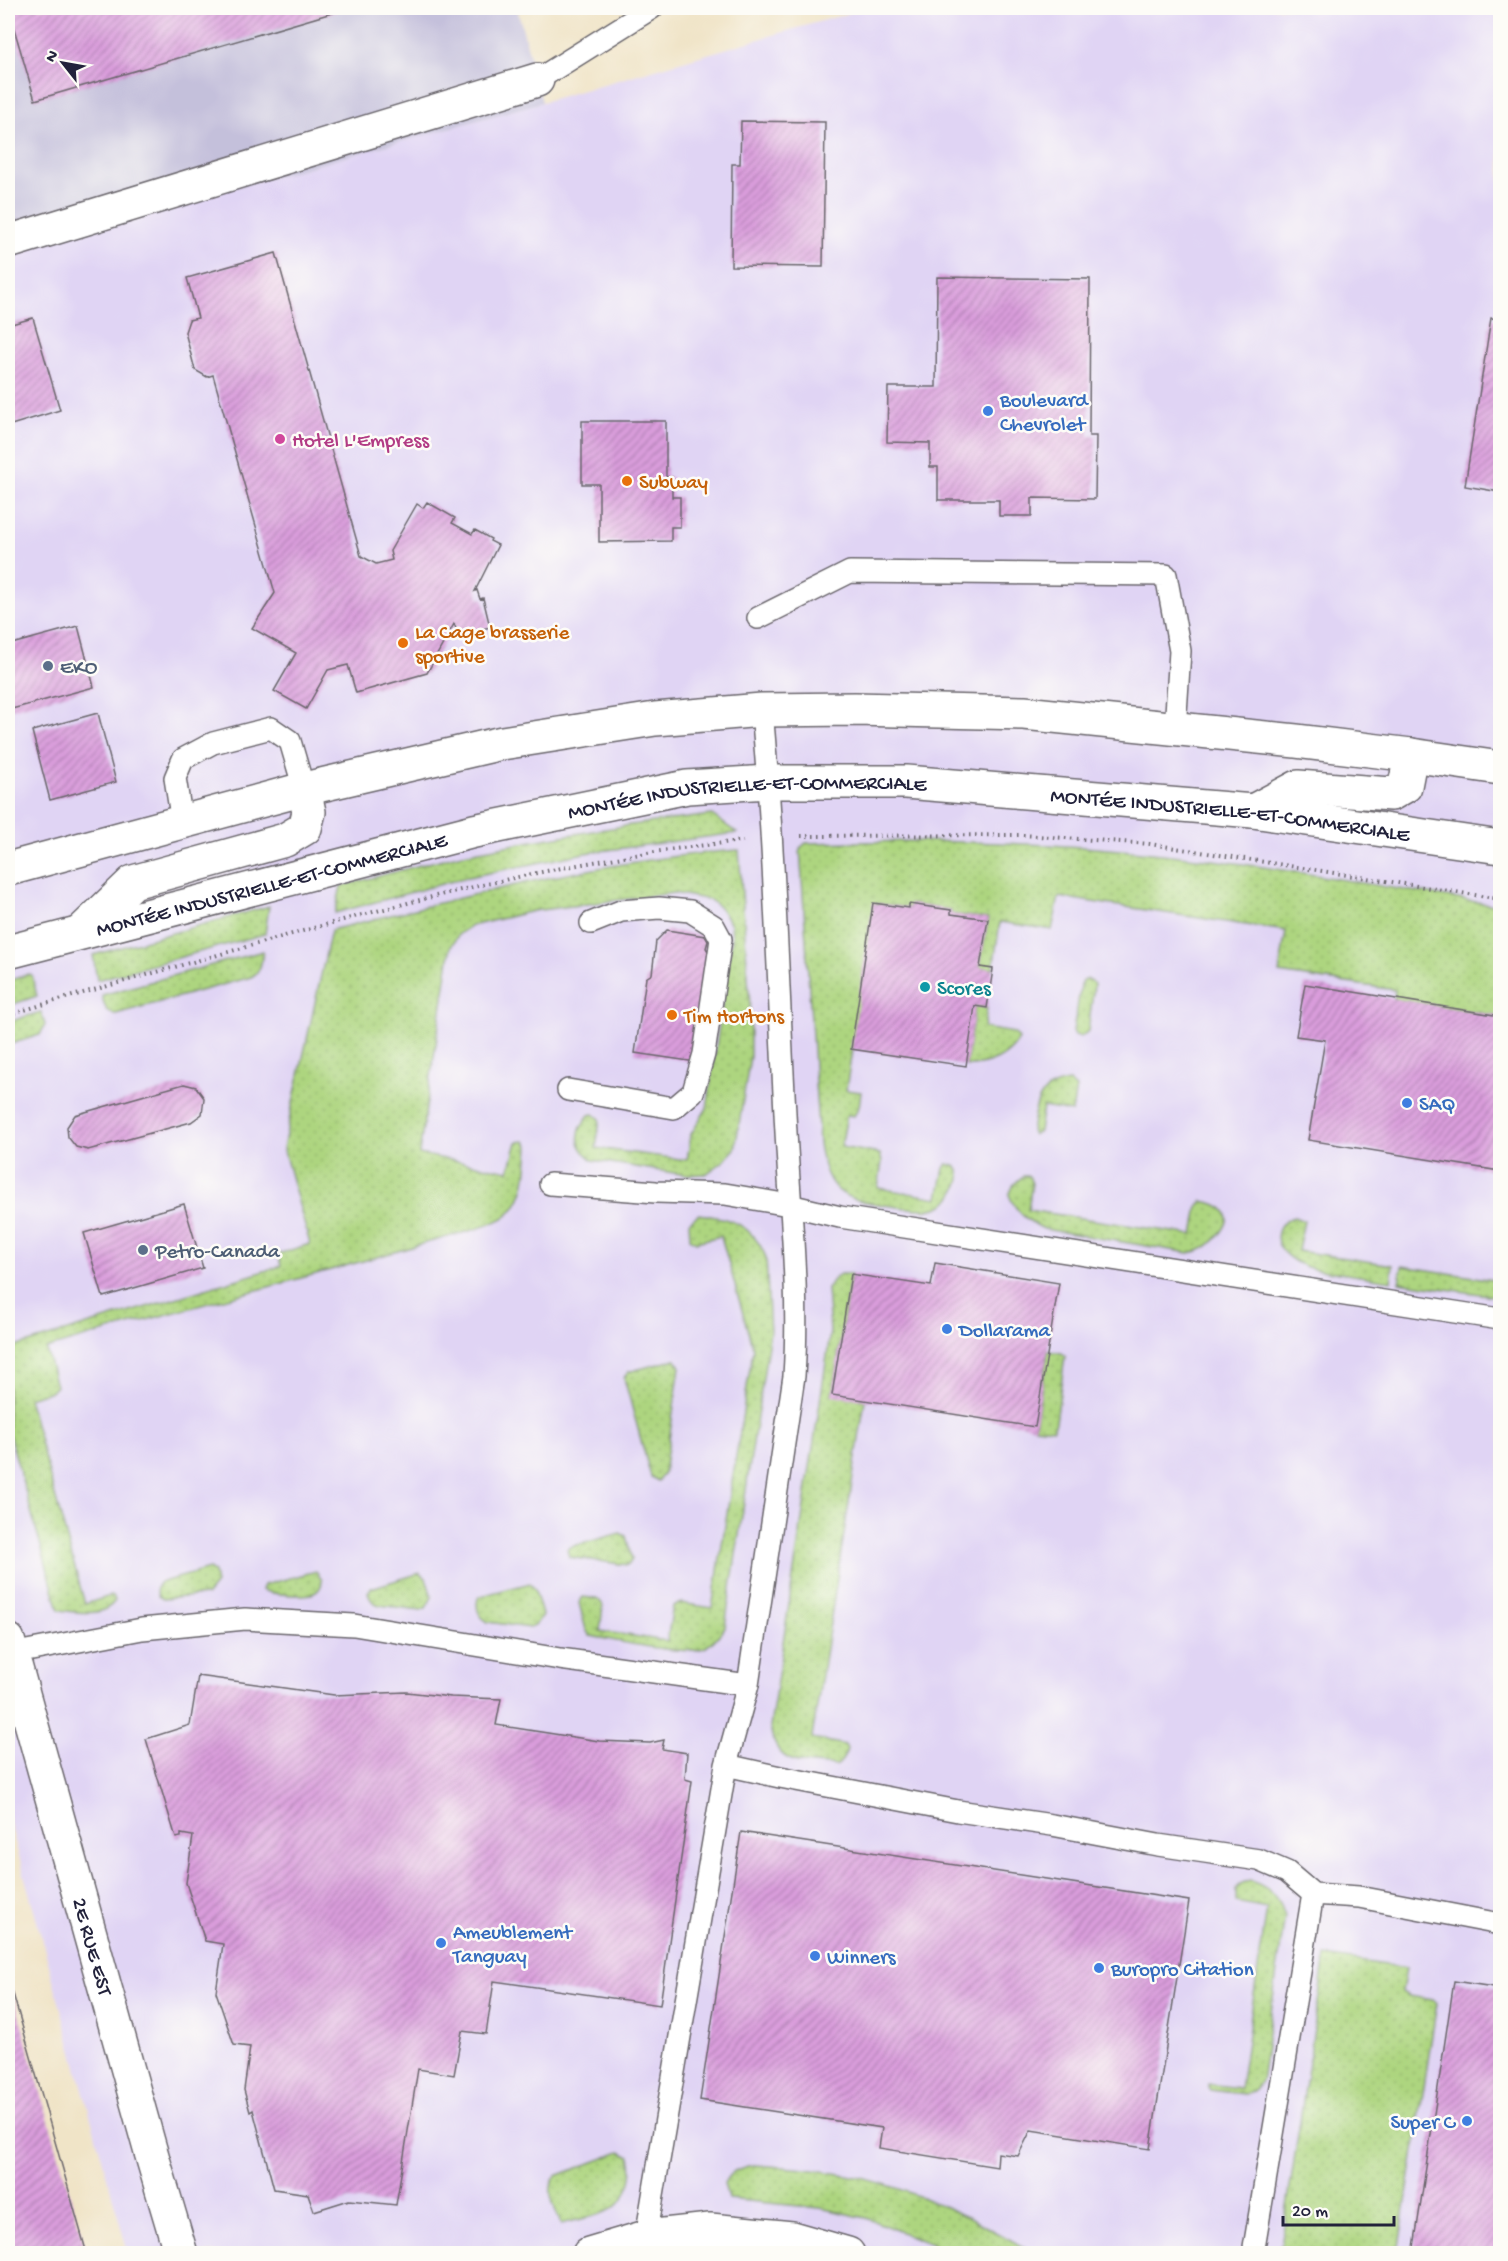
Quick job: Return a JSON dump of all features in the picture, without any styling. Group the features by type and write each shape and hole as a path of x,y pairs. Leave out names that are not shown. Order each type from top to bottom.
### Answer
{"main road":[{"path":"8,242 537,80"},
{"path":"8,869 304,789 502,743 655,719 762,710 855,709 1024,714 1411,754 1500,768"},
{"path":"1253,811 1298,787 1391,794 1405,786 1411,754"},
{"name":"MONTÉE INDUSTRIELLE-ET-COMMERCIALE","path":"8,952 474,831 687,787 768,782 906,782 1253,811 1500,847"},
{"path":"80,933 133,882 285,840 305,828 309,812 304,789"},
{"name":"2E RUE EST","path":"9,1647 181,2253"},
{"path":"589,2253 646,2237 710,2230 792,2238 848,2253"}],"lane":[{"path":"537,80 652,8"},
{"path":"758,618 850,572 1166,575 1180,651 1175,729"},
{"path":"646,2237 726,1765 748,1685 794,1376 797,1333 796,1289 789,1205 768,782 762,710"},
{"path":"182,822 175,778 183,759 213,742 271,728 290,741 304,789"},
{"path":"568,1090 674,1108 693,1092 704,1054 721,939 714,926 690,911 659,908 621,911 591,923"},
{"path":"550,1184 656,1192 725,1194 840,1217 1500,1319"},
{"path":"9,1647 142,1629 256,1620 354,1625 560,1659 748,1685"},
{"path":"726,1765 780,1778 947,1809 1258,1860 1287,1872 1313,1894 1359,1897 1500,1924"},
{"path":"1252,2253 1313,1894"}],"shaded area":[{"path":"8,8 517,8 542,102 8,251"},
{"path":"867,8 1500,8 1500,2253 128,2253 8,1816 8,251 542,102"}],"green space":[{"path":"712,815 737,833 585,853 464,878 335,913 341,886 458,855 630,825"},
{"path":"912,841 1049,845 1224,861 1500,906 1500,1016 1394,999 1395,990 1279,973 1286,931 1059,897 1052,930 1000,922 993,969 980,967 988,919 951,914 951,910 910,904 909,908 874,903 846,1090 861,1092 859,1107 854,1116 847,1115 841,1147 880,1154 882,1162 878,1188 938,1198 944,1168 947,1164 955,1166 960,1175 953,1195 943,1205 932,1209 898,1207 853,1199 835,1187 828,1176 819,1144 800,848 806,843"},
{"path":"739,850 750,1006 750,1057 735,1149 724,1161 706,1174 686,1175 592,1160 582,1149 578,1138 584,1121 589,1115 594,1114 600,1119 596,1148 687,1160 691,1134 707,1108 732,939 731,924 720,908 710,900 674,893 533,911 471,926 459,934 451,946 419,1154 509,1171 517,1142 525,1141 529,1147 527,1172 516,1205 505,1217 470,1231 46,1349 56,1386 52,1391 28,1398 85,1604 110,1596 114,1597 115,1601 104,1610 97,1612 59,1610 8,1430 8,1349 281,1266 278,1254 310,1244 283,1148 331,930 483,892 584,871 687,855"},
{"path":"269,906 265,934 97,980 93,955"},
{"path":"263,951 259,969 251,977 116,1014 109,1012 104,1005 102,995"},
{"path":"32,975 37,996 8,1006 8,981"},
{"path":"1088,979 1094,985 1088,1031 1081,1037 1075,1035 1073,1031 1081,985"},
{"path":"975,1006 987,1008 984,1028 1014,1033 1019,1039 1009,1052 996,1060 982,1065 966,1066"},
{"path":"41,1012 45,1025 40,1035 8,1045 8,1022"},
{"path":"1069,1082 1076,1088 1072,1112 1043,1107 1039,1131 1033,1135 1031,1131 1037,1105 1044,1092 1058,1084"},
{"path":"1023,1176 1029,1176 1032,1183 1028,1210 1193,1235 1198,1206 1202,1201 1221,1207 1227,1215 1227,1220 1225,1227 1210,1244 1201,1250 1189,1253 1044,1229 1023,1215 1009,1195 1014,1184"},
{"path":"699,1214 721,1218 739,1225 754,1237 760,1246 766,1257 770,1332 725,1627 706,1647 683,1650 650,1647 590,1636 586,1630 579,1603 583,1597 595,1598 602,1603 600,1631 667,1641 673,1606 681,1603 712,1608 753,1349 721,1236 696,1242 690,1238 689,1222"},
{"path":"1294,1217 1304,1221 1298,1251 1393,1265 1391,1281 1314,1269 1293,1260 1282,1250 1277,1237 1283,1223"},
{"path":"1402,1266 1500,1281 1500,1297 1399,1282"},
{"path":"840,1274 851,1274 832,1394 865,1400 812,1738 845,1745 847,1749 842,1761 836,1766 802,1763 785,1756 778,1750 770,1727 827,1356 830,1331 827,1289"},
{"path":"1048,1351 1062,1353 1065,1356 1056,1422 1053,1429 1035,1427"},
{"path":"676,1360 680,1367 664,1473 658,1481 651,1477 624,1378 628,1372"},
{"path":"620,1533 626,1536 632,1559 627,1565 569,1557 567,1549 570,1547"},
{"path":"209,1569 214,1572 216,1584 207,1595 163,1599 158,1596 156,1588 159,1583"},
{"path":"316,1571 322,1583 319,1589 312,1594 289,1595 262,1590 264,1585"},
{"path":"420,1573 426,1578 432,1597 426,1608 421,1610 379,1605 369,1597 368,1592 371,1588"},
{"path":"530,1583 535,1590 542,1615 535,1626 530,1628 488,1622 482,1618 477,1609 478,1598"},
{"path":"1249,1881 1268,1889 1280,1904 1285,1916 1261,2082 1254,2092 1244,2094 1210,2090 1208,2084 1240,2088 1267,1908 1236,1902 1236,1889 1242,1883"},
{"path":"1325,1956 1406,1968 1402,1992 1437,2003 1398,2253 1280,2253"},
{"path":"620,2152 630,2157 632,2171 623,2199 606,2212 561,2224 551,2193 556,2176"},
{"path":"753,2165 821,2171 885,2184 951,2210 1034,2253 954,2253 866,2218 820,2208 728,2199 724,2183 736,2170"}],"building":[{"path":"8,8 349,8 35,100"},
{"path":"741,121 825,122 823,267 731,266 732,164 740,164"},
{"name":"Hotel L'Empress","path":"276,253 361,556 376,564 392,560 390,551 417,504 423,508 427,502 455,518 452,523 472,534 475,530 498,545 475,591 477,590 480,599 483,598 490,627 459,635 454,624 427,673 356,693 348,665 328,670 306,709 274,691 296,653 252,628 275,593 213,375 207,377 195,370 185,332 189,320 198,318 187,278"},
{"name":"Boulevard Chevrolet","path":"937,277 1090,279 1089,436 1096,436 1095,499 1032,498 1032,516 999,516 999,500 938,500 938,467 930,467 930,443 887,442 888,387 936,387"},
{"path":"33,318 60,410 8,426 8,325"},
{"path":"1491,318 1500,319 1500,492 1465,486"},
{"name":"Subway","path":"582,421 666,421 666,477 672,477 672,497 680,497 680,527 671,527 671,541 599,542 599,484 582,484"},
{"name":"EKO","path":"78,626 94,687 8,710 8,645"},
{"path":"98,713 116,782 50,800 32,731"},
{"name":"Scores","path":"873,903 909,908 909,904 951,910 951,914 988,919 980,967 993,969 987,1008 975,1006 966,1066 851,1049"},
{"name":"Tim Hortons","path":"667,930 705,936 708,941 706,948 713,959 696,1062 635,1053 646,978 652,974 656,941"},
{"name":"SAQ","path":"1305,984 1500,1016 1500,1171 1308,1140 1325,1040 1296,1036"},
{"path":"184,1084 196,1087 204,1098 202,1114 191,1122 88,1150 76,1147 68,1137 67,1127 75,1115"},
{"name":"Petro-Canada","path":"184,1204 203,1268 103,1297 84,1233"},
{"name":"Dollarama","path":"935,1263 1059,1283 1035,1427 832,1395 851,1274 931,1286"},
{"name":"Ameublement Tanguay","path":"198,1676 334,1695 407,1692 501,1699 496,1725 599,1741 650,1743 664,1740 662,1749 687,1753 685,1779 692,1781 660,2005 494,1981 486,2034 462,2031 454,2075 418,2069 396,2205 349,2200 314,2211 308,2194 274,2189 253,2110 250,2112 244,2090 250,2047 234,2045 216,1992 223,1944 205,1941 186,1883 193,1836 181,1834 181,1837 176,1838 146,1739 190,1725"},
{"path":"741,1832 1189,1901 1150,2149 1031,2130 1018,2156 998,2153 997,2167 879,2148 882,2128 700,2100"},
{"path":"8,1976 87,2254 16,2254 8,2224"},
{"name":"Super C","path":"1454,1981 1500,1988 1500,2254 1413,2254"}],"place":[{"name":"Boulevard Chevrolet","path":"988,411"},
{"name":"Hotel L'Empress","path":"280,439"},
{"name":"Subway","path":"627,481"},
{"name":"La Cage brasserie sportive","path":"403,643"},
{"name":"EKO","path":"48,666"},
{"name":"Scores","path":"925,987"},
{"name":"Tim Hortons","path":"672,1015"},
{"name":"SAQ","path":"1407,1103"},
{"name":"Petro-Canada","path":"143,1250"},
{"name":"Dollarama","path":"947,1329"},
{"name":"Ameublement Tanguay","path":"441,1943"},
{"name":"Winners","path":"815,1956"},
{"name":"Buropro Citation","path":"1099,1968"},
{"name":"Super C","path":"1467,2121"}]}
